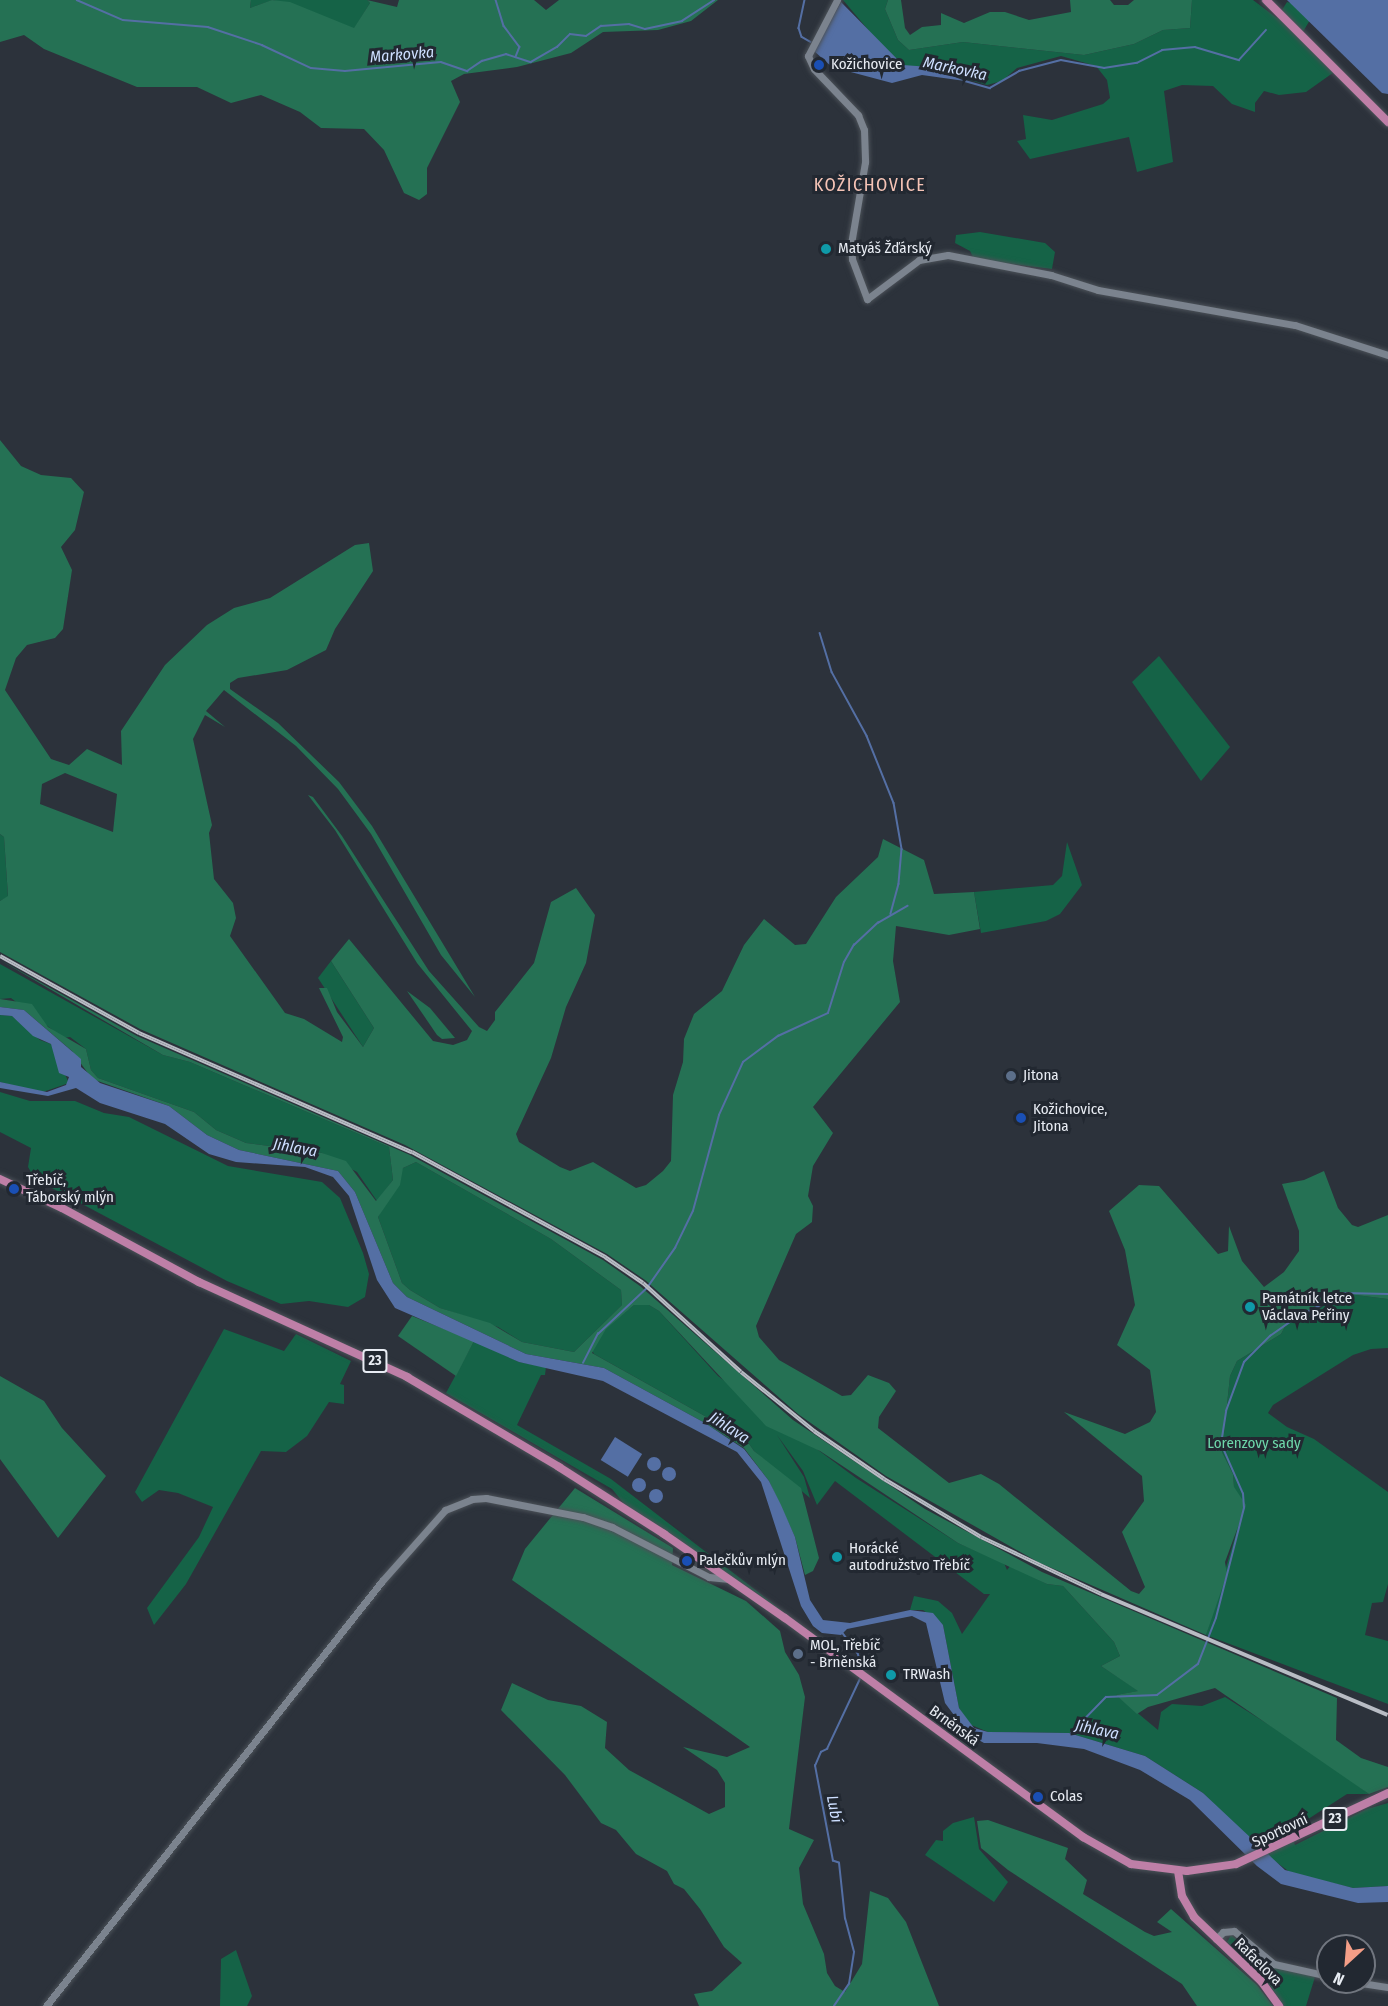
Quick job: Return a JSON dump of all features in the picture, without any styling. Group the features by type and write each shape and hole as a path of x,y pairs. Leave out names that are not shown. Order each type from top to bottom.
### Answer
{"main road":[{"path":"1266,0 1388,122"},
{"name":"23","path":"0,1179 62,1208 199,1282 423,1386 625,1509 729,1579"},
{"name":"Brněnská","path":"729,1579 1108,1852 1131,1864 1178,1875"},
{"name":"Sportovní","path":"1178,1875 1236,1864 1283,1845 1388,1793"},
{"path":"1178,1875 1191,1912 1216,1939"},
{"name":"Rafaelova","path":"1216,1939 1261,1982 1279,2006"}],"street":[{"path":"837,0 808,56 814,69 858,115 864,130 865,162 851,244 867,299 919,260 948,255 998,268 1052,275 1098,290 1295,325 1388,355"},
{"path":"46,2006 400,1560 446,1510 472,1499 486,1498 583,1517 612,1527 709,1577 729,1579"},
{"path":"1216,1939 1223,1932 1234,1931 1274,1964 1316,1973"}],"green space":[{"path":"0,0 251,0 250,8 272,0 290,2 354,28 370,3 367,0 397,7 399,0 534,0 546,10 559,0 718,0 691,21 658,30 603,32 571,53 517,67 464,74 451,81 460,102 427,168 427,194 419,200 404,193 384,150 364,129 321,128 300,112 261,95 231,103 197,87 137,87 44,49 24,35 0,42"},
{"path":"251,0 273,0 250,8"},
{"path":"273,0 367,0 370,3 354,29"},
{"path":"843,0 888,0 885,9 898,40 909,50 963,42 1084,55 1134,44 1163,30 1190,28 1192,0 1253,0 1277,18 1287,2 1295,4 1310,20 1301,35 1337,70 1306,92 1279,95 1264,91 1255,103 1255,112 1232,104 1213,86 1182,85 1164,91 1173,162 1137,172 1129,137 1030,159 1017,141 1026,139 1023,115 1052,120 1103,104 1110,98 1107,80 1096,66 1061,56 1017,68 1002,81 987,85 922,66 905,66 881,45"},
{"path":"888,0 901,0 905,28 910,35 922,27 941,25 941,13 964,23 990,12 1005,12 1029,20 1071,12 1070,0 1110,0 1114,5 1128,5 1134,0 1192,0 1190,28 1163,30 1134,44 1084,55 963,42 909,50 898,40 885,9"},
{"path":"980,232 1045,243 1055,252 1052,269 974,259 970,251 955,243 956,235"},
{"path":"0,440 21,466 41,475 71,478 84,492 75,530 61,547 72,570 63,629 55,638 27,645 16,658 5,690 51,759 69,765 87,749 122,765 121,731 165,665 207,625 234,608 270,598 355,545 369,543 373,571 335,629 326,650 287,670 238,678 230,683 230,689 278,723 339,782 372,826 475,997 441,955 371,834 338,789 296,746 224,690 206,711 225,727 205,715 193,739 212,825 209,833 214,879 233,903 236,918 230,936 285,1013 304,1019 342,1042 343,1037 319,988 327,988 337,1012 363,1047 374,1028 331,961 349,939 433,1041 453,1045 467,1040 472,1031 417,963 335,830 308,795 313,797 342,836 429,971 479,1027 487,1031 495,1020 495,1012 534,963 551,902 576,888 595,915 586,963 566,1007 551,1058 516,1134 519,1142 560,1167 570,1171 593,1162 636,1188 646,1185 663,1171 671,1161 673,1095 683,1062 684,1039 694,1014 722,991 744,945 764,919 795,945 806,944 836,897 878,857 883,839 924,860 934,894 974,892 980,929 949,935 896,926 893,961 900,1002 813,1107 833,1133 813,1166 808,1196 813,1206 812,1222 796,1234 756,1326 759,1337 779,1360 842,1396 851,1395 868,1375 889,1383 896,1391 879,1417 878,1428 949,1483 981,1474 999,1484 1131,1591 1139,1594 1145,1587 1122,1532 1144,1501 1142,1476 1064,1412 1125,1434 1150,1422 1156,1412 1150,1370 1117,1345 1135,1305 1125,1250 1109,1211 1139,1185 1159,1186 1218,1254 1228,1251 1229,1226 1242,1261 1264,1287 1284,1272 1299,1251 1299,1231 1282,1184 1304,1180 1324,1171 1338,1208 1352,1225 1358,1227 1388,1215 1388,1299 1340,1293 1288,1321 1281,1334 1237,1361 1230,1376 1222,1452 1233,1474 1234,1487 1246,1505 1225,1562 1227,1574 1206,1635 1038,1562 886,1476 798,1414 645,1280 607,1254 405,1145 140,1029 0,952 0,901 8,896 4,837 0,834","holes":["65,773 117,794 113,832 40,804 42,784"]},
{"path":"1159,656 1230,747 1201,781 1132,682"},
{"path":"0,834 4,837 8,897 0,901"},
{"path":"1067,842 1082,885 1060,914 1046,921 981,933 974,892 1053,885 1062,876"},
{"path":"0,960 137,1036 410,1155 603,1260 640,1286 793,1420 925,1509 1042,1572 1337,1698 1336,1740 1361,1758 1388,1767 1388,1787 1369,1794 1215,1688 1148,1707 1137,1714 1116,1695 1138,1691 1101,1666 1120,1656 1114,1642 1063,1586 1047,1584 958,1543 820,1451 766,1426 659,1311 649,1305 634,1305 606,1329 592,1353 719,1424 738,1439 745,1438 754,1451 801,1488 819,1558 813,1571 805,1575 795,1537 769,1481 744,1448 705,1423 604,1368 526,1354 407,1297 393,1283 355,1192 338,1171 239,1150 207,1135 169,1106 92,1079 72,1051 24,1010 0,1007 0,999 32,1004 48,1027 86,1049 91,1070 98,1078 194,1112 216,1130 246,1143 322,1153 346,1161 376,1201 393,1180 389,1147 190,1062 163,1055","holes":["416,1162 551,1239 621,1290 622,1305 574,1352 522,1342 490,1323 440,1308 410,1290 402,1283 378,1217 400,1185 403,1168"]},
{"path":"331,961 374,1028 363,1047 318,978"},
{"path":"0,964 163,1055 190,1062 389,1147 393,1180 377,1201 357,1172 322,1153 246,1143 216,1130 194,1112 98,1078 91,1070 86,1049 70,1037 63,1038 11,998 0,999"},
{"path":"407,991 430,1008 455,1038 442,1039 437,1035"},
{"path":"0,1015 12,1016 40,1040 51,1044 69,1083 40,1093 0,1082"},
{"path":"0,1092 30,1101 75,1101 104,1113 129,1117 228,1166 322,1182 340,1198 363,1253 369,1274 365,1297 348,1307 309,1301 281,1304 227,1281 35,1179 28,1167 31,1148 0,1132"},
{"path":"416,1162 551,1239 621,1290 622,1305 574,1352 522,1342 498,1327 440,1308 410,1290 402,1283 378,1217 403,1168"},
{"name":"Lorenzovy sady","path":"1340,1293 1388,1299 1388,1348 1371,1349 1353,1355 1273,1405 1268,1413 1287,1427 1314,1439 1388,1492 1388,1584 1383,1602 1372,1603 1365,1635 1388,1641 1388,1704 1206,1635 1237,1530 1233,1474 1222,1452 1230,1376 1237,1361 1281,1334 1288,1321 1313,1314"},
{"path":"634,1305 649,1305 659,1311 718,1376 856,1478 958,1543 1004,1563 1007,1570 1011,1565 1047,1584 1063,1586 1114,1642 1120,1656 1101,1666 1139,1691 1116,1695 1158,1730 1161,1712 1172,1704 1202,1706 1225,1697 1317,1755 1369,1794 1347,1794 1302,1823 1296,1823 1294,1828 1288,1826 1295,1845 1367,1809 1388,1803 1388,1886 1353,1888 1291,1873 1256,1847 1203,1793 1145,1756 1069,1733 988,1732 969,1724 959,1708 943,1625 923,1610 910,1610 914,1596 938,1601 952,1613 962,1634 990,1594 984,1594 835,1481 817,1505 803,1471 777,1435 804,1477 810,1498 754,1451 745,1438 738,1439 719,1424 594,1354 592,1350 606,1328"},
{"path":"412,1316 474,1341 456,1376 398,1336"},
{"path":"224,1329 284,1351 296,1334 351,1361 340,1384 344,1385 344,1404 329,1402 307,1436 286,1452 261,1451 186,1584 154,1625 147,1608 199,1537 213,1507 178,1493 159,1490 142,1502 135,1492"},
{"path":"474,1341 519,1362 546,1367 545,1375 541,1375 517,1425 611,1479 784,1612 625,1505 612,1489 446,1393"},
{"path":"0,1376 44,1401 62,1428 106,1476 58,1538 0,1459"},
{"path":"575,1488 673,1548 672,1565 746,1601 780,1631 785,1652 799,1675 805,1697 789,1829 814,1840 799,1868 803,1904 824,1954 827,1973 835,1986 845,1992 862,1964 870,1891 888,1898 906,1922 939,2006 699,2006 694,1994 712,1991 742,1963 724,1947 700,1909 684,1889 674,1884 667,1871 636,1854 616,1830 601,1823 565,1775 501,1710 512,1683 548,1700 581,1706 607,1722 605,1748 629,1770 709,1814 725,1807 725,1783 717,1770 683,1747 727,1757 750,1747 512,1580 525,1549"},
{"path":"974,1817 979,1849 1008,1882 994,1902 925,1855 936,1840 943,1841 943,1831 953,1823"},
{"path":"988,1820 1068,1848 1065,1859 1087,1880 1083,1894 1145,1932 1154,1936 1172,1932 1157,1922 1171,1909 1257,1985 1273,2006 1197,2006 1182,1984 1008,1870 981,1848 977,1821"},
{"path":"1231,1935 1269,1966 1315,1977 1306,2006 1283,2006 1268,1982 1227,1942"},
{"path":"236,1950 252,1996 247,2006 220,2006 221,1959"}],"water":[{"path":"1287,0 1388,0 1388,94 1382,93"},
{"path":"841,2 903,65 930,67 965,81 922,75 892,83 832,67 814,51"},
{"path":"0,1007 24,1010 81,1059 81,1067 100,1083 169,1106 207,1135 239,1150 338,1171 355,1192 393,1283 407,1297 526,1354 604,1368 705,1423 744,1449 769,1481 781,1505 795,1537 810,1600 823,1620 850,1623 910,1610 933,1613 943,1625 959,1708 974,1728 988,1732 1069,1733 1145,1756 1203,1793 1285,1870 1353,1888 1388,1886 1388,1902 1358,1903 1281,1884 1257,1866 1190,1800 1140,1770 1084,1749 1037,1743 984,1743 968,1734 945,1703 926,1623 912,1616 847,1629 841,1635 822,1633 813,1626 801,1606 761,1482 737,1452 603,1381 519,1362 395,1308 377,1280 349,1196 333,1177 305,1167 236,1162 209,1154 165,1124 100,1103 76,1088 48,1096 0,1088 0,1082 47,1092 66,1085 69,1077 59,1073 51,1044 33,1036 12,1016 0,1015"},
{"path":"615,1437 642,1454 628,1477 601,1460"},
{"path":"654,1457 659,1459 661,1464 659,1469 654,1471 649,1469 647,1464 649,1459"},
{"path":"669,1467 674,1469 676,1474 674,1479 669,1481 664,1479 662,1474 664,1469"},
{"path":"639,1478 644,1480 646,1485 644,1490 639,1492 634,1490 632,1485 634,1480"},
{"path":"656,1489 661,1491 663,1496 661,1501 656,1503 651,1501 649,1496 651,1491"}],"waterway":[{"name":"Markovka","path":"77,0 123,20 208,27 262,45 311,68 345,71 441,62 467,71 482,61 506,54 531,62 557,47 570,34 586,36 601,26 629,24 645,29 682,21 714,0"},
{"path":"496,0 504,26 520,47 516,57"},
{"name":"Markovka","path":"805,0 799,28 802,37 811,42"},
{"name":"Markovka","path":"965,81 990,88 1019,71 1061,60 1104,68 1137,63 1162,50 1195,47 1239,60 1266,30"},
{"path":"820,633 832,672 867,736 894,803 902,849 899,884 891,914"},
{"path":"583,1363 598,1334 647,1288 675,1248 693,1211 719,1115 743,1062 778,1036 828,1013 844,962 854,945 878,923 908,906"},
{"name":"Jihlava","path":"1071,1733 1106,1697 1157,1695 1198,1664 1216,1618 1244,1508 1243,1494 1221,1444 1226,1411 1244,1362 1270,1336 1299,1316 1345,1293 1388,1294"},
{"name":"Lubí","path":"842,1632 858,1653 863,1672"},
{"name":"Lubí","path":"834,2006 849,1984 854,1952 845,1919 839,1863 833,1861 815,1766 821,1752 827,1749 860,1679"}],"railway":[{"path":"0,956 139,1033 412,1152 605,1257 643,1283 741,1372 814,1431 884,1479 981,1537 1101,1594 1388,1715"}],"place":[{"name":"Kožichovice","path":"819,65"},
{"name":"Matyáš Žďárský","path":"826,249"},
{"name":"Jitona","path":"1011,1076"},
{"name":"Kožichovice, Jitona","path":"1021,1118"},
{"name":"Třebíč, Táborský mlýn","path":"14,1189"},
{"name":"Památník letce Václava Peřiny","path":"1250,1307"},
{"name":"Horácké autodružstvo Třebíč","path":"837,1557"},
{"name":"Palečkův mlýn","path":"687,1561"},
{"name":"MOL, Třebíč - Brněnská","path":"798,1654"},
{"name":"TRWash","path":"891,1675"},
{"name":"Colas","path":"1038,1797"}],"district":[{"name":"KOŽICHOVICE","path":"870,185"}]}
